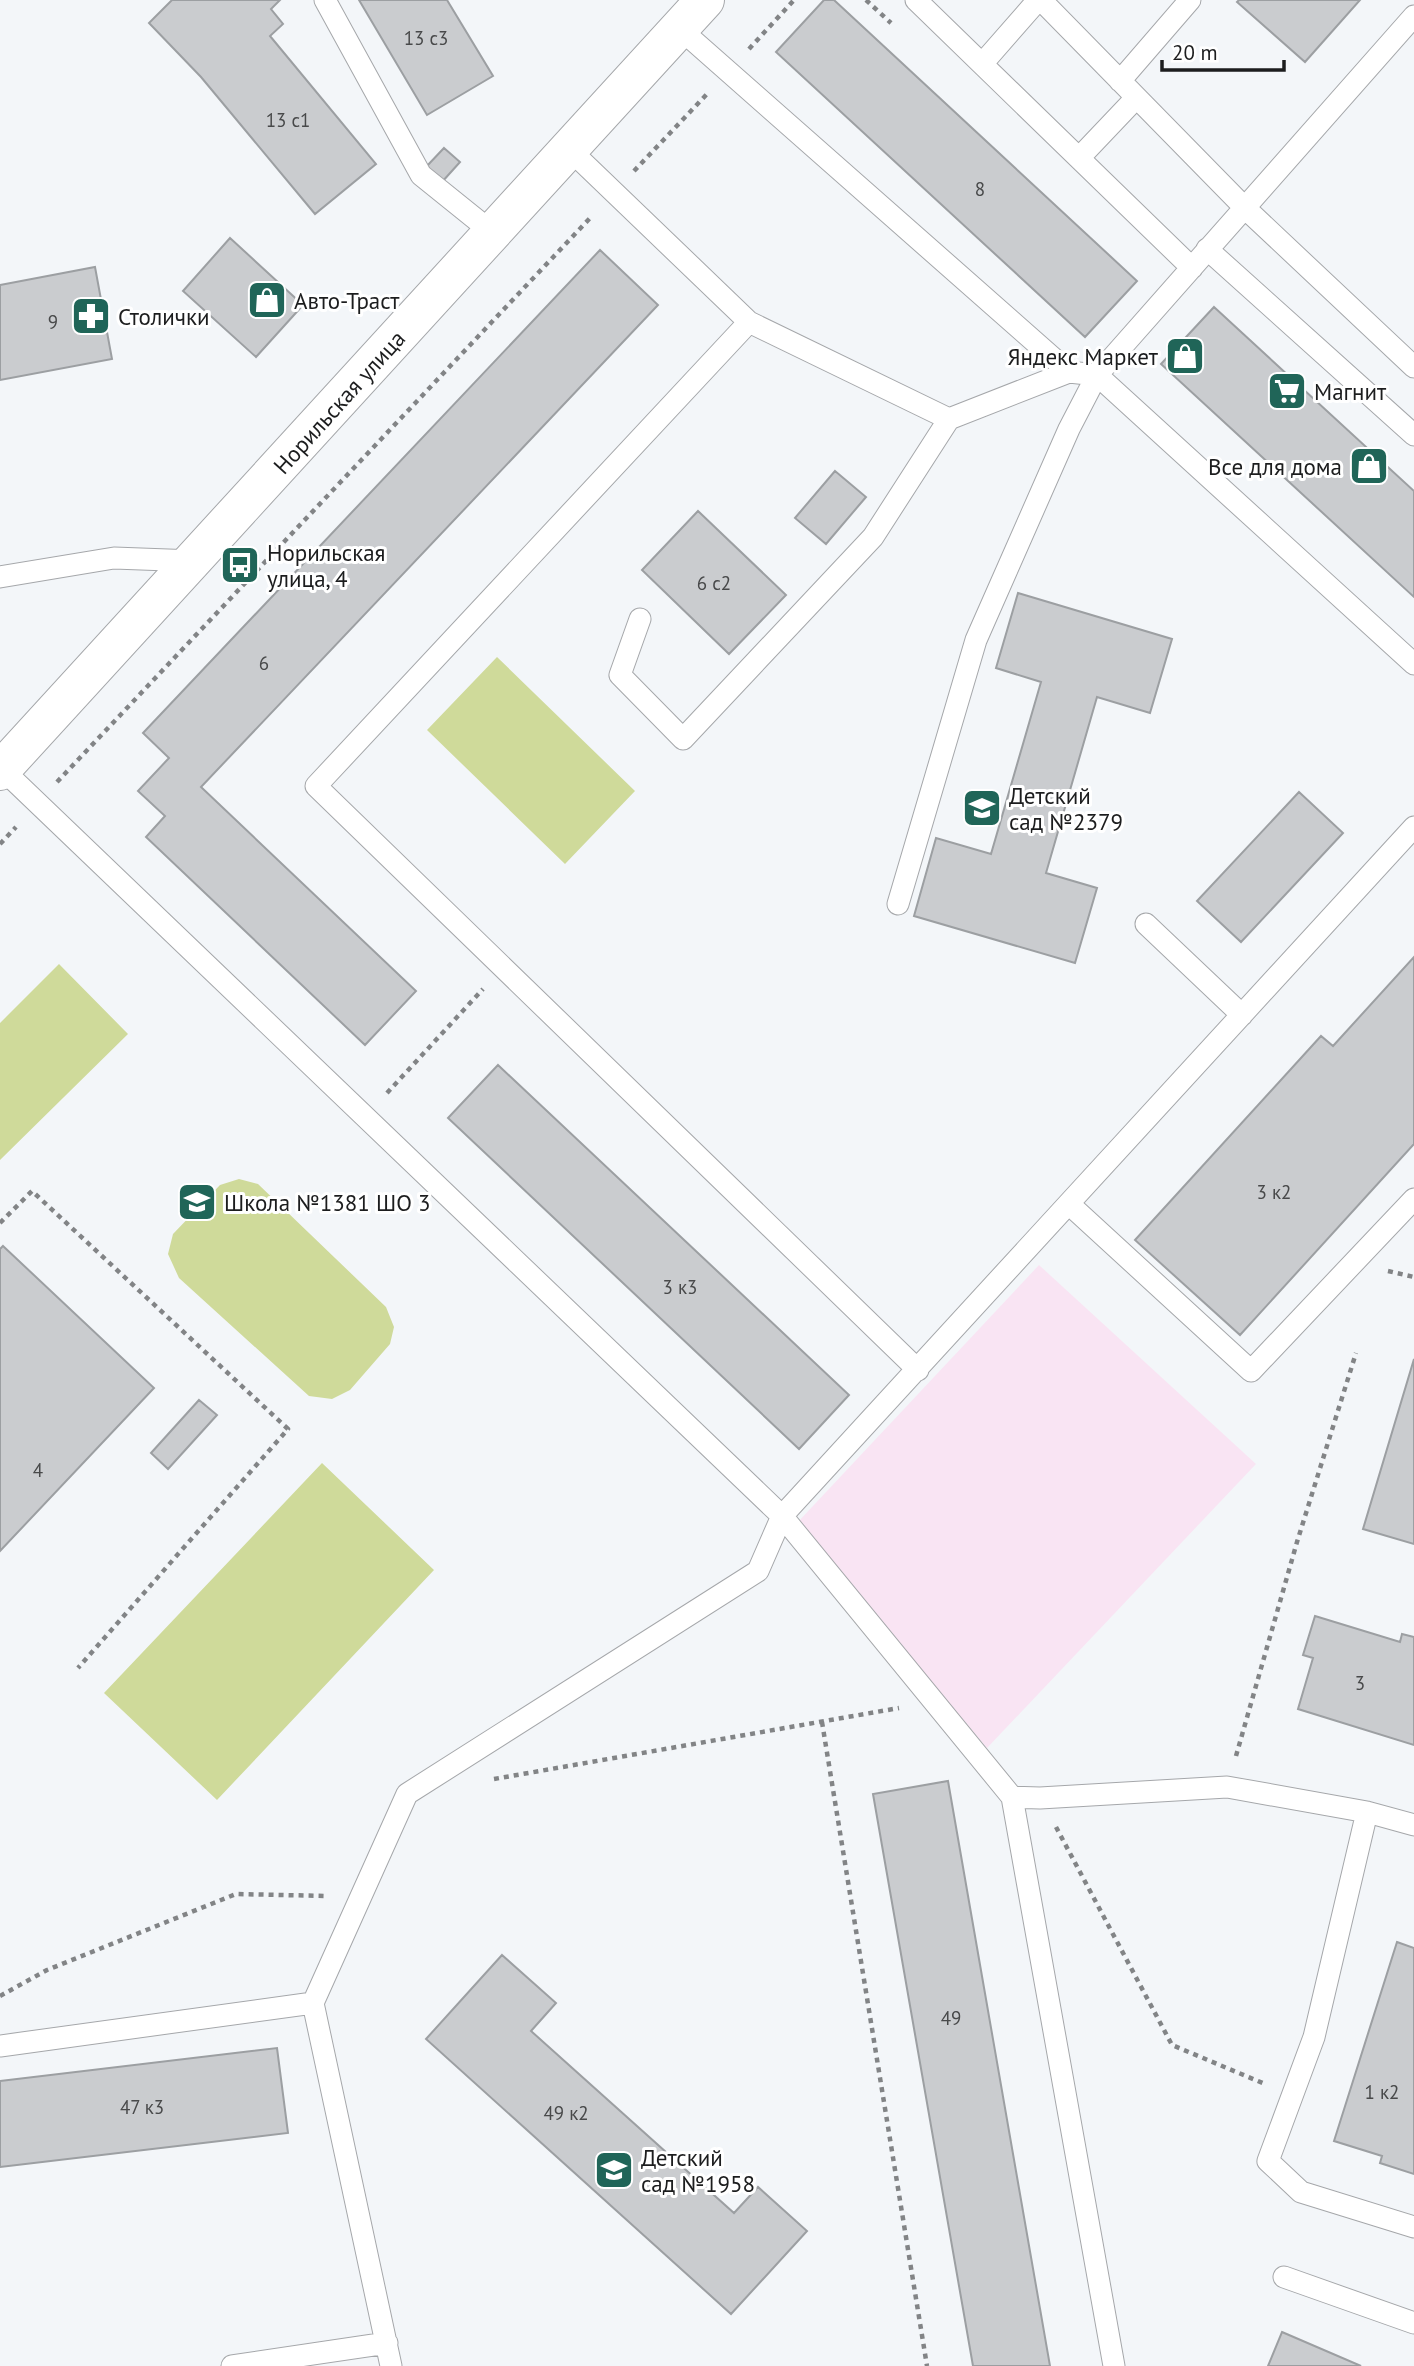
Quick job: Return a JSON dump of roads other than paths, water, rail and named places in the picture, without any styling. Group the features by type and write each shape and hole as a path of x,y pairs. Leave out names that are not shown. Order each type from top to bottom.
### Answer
{"street":[{"name":"Норильская улица","path":"1,770 195,561 697,7"}],"lane":[{"path":"325,0 421,174 493,233"},
{"path":"916,0 1192,268"},
{"path":"982,64 1040,0 1245,208 1414,368"},
{"path":"1120,82 1190,0"},
{"path":"697,7 728,72 1069,372"},
{"path":"898,904 976,640 1069,429 1097,375 1414,16"},
{"path":"1079,158 1136,98"},
{"path":"569,149 749,322 949,419"},
{"path":"1207,249 1414,435"},
{"path":"749,322 316,786 918,1370"},
{"path":"640,619 620,675 683,739 873,537 949,419 1069,372 1097,375 1414,663"},
{"path":"0,577 114,558 195,561"},
{"path":"1,770 782,1516 1012,1797 1114,2366"},
{"path":"391,2366 313,2003 407,1794 758,1571 782,1516 1414,827"},
{"path":"1146,924 1242,1015"},
{"path":"1069,1204 1251,1371 1414,1199"},
{"path":"1012,1797 1040,1798 1227,1787 1367,1812 1414,1825"},
{"path":"1367,1812 1314,2037 1269,2161 1301,2192 1414,2227"},
{"path":"0,2046 313,2003"},
{"path":"1283,2277 1414,2323"},
{"path":"232,2366 387,2343"}],"place":[{"name":"Авто-Траст","path":"267,300"},
{"name":"Столички","path":"91,316"},
{"name":"Яндекс Маркет","path":"1185,356"},
{"name":"Магнит","path":"1287,391"},
{"name":"Все для дома","path":"1369,466"},
{"name":"Норильская улица, 4","path":"240,565"},
{"name":"Детский сад №2379","path":"982,808"},
{"name":"Школа №1381 ШО 3","path":"197,1202"},
{"name":"Детский сад №1958","path":"614,2170"}]}
